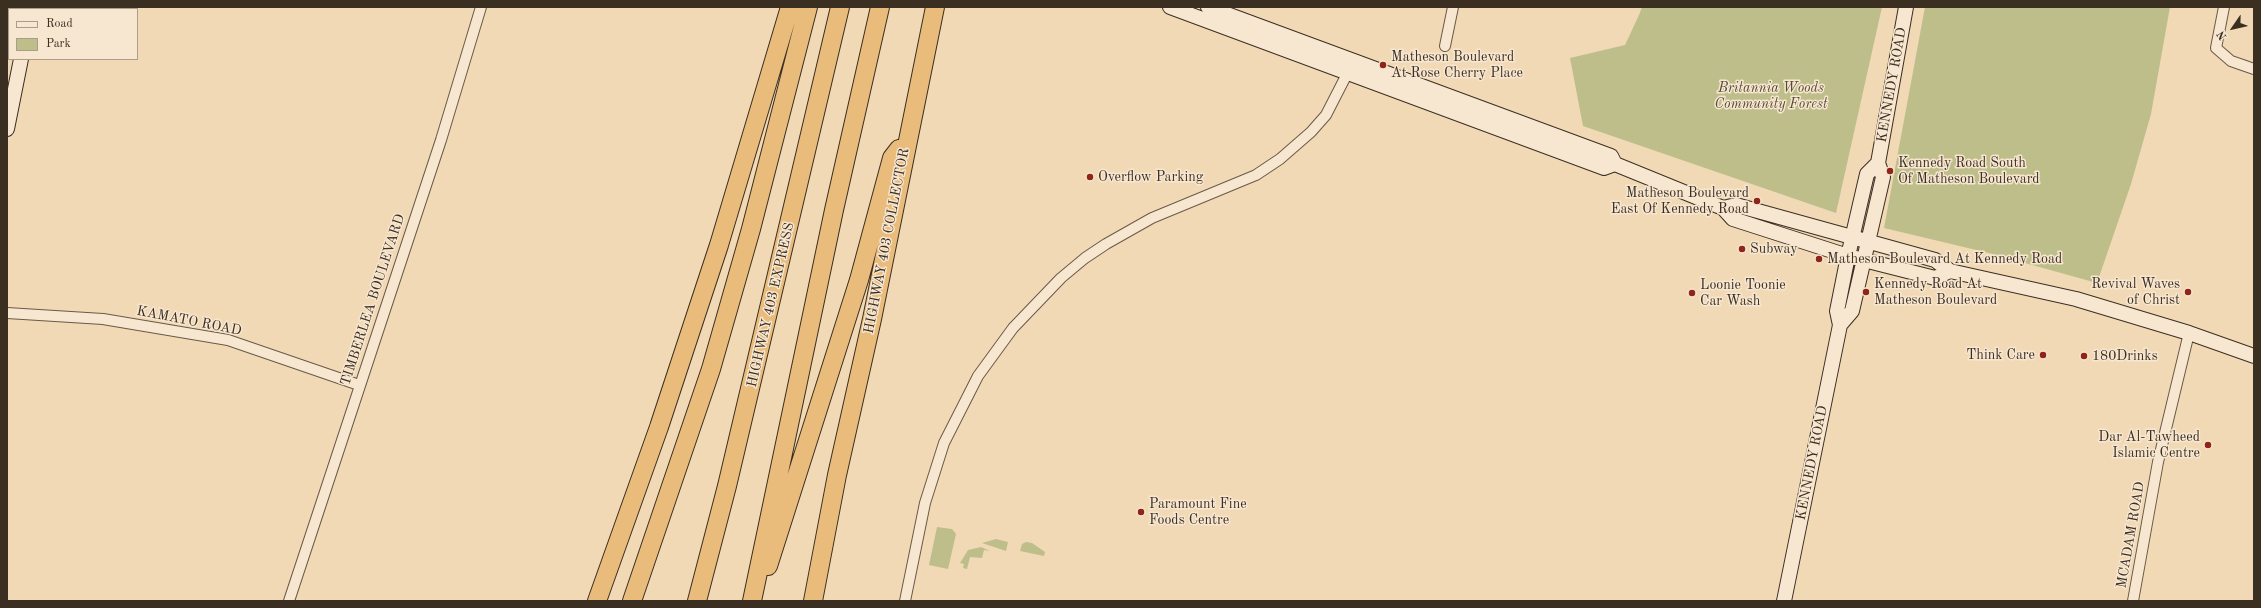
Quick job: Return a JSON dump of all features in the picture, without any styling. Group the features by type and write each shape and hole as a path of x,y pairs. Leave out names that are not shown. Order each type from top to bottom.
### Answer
{"highway":[{"path":"597,601 659,427 719,245 790,7"},
{"path":"632,601 713,362 751,229 808,7"},
{"name":"HIGHWAY 403 EXPRESS","path":"697,601 727,486 840,7"},
{"path":"752,601 832,218 880,7"},
{"name":"HIGHWAY 403 COLLECTOR","path":"837,475 872,319 935,7"},
{"path":"755,601 777,541 820,408 859,280 892,158 907,140"},
{"path":"801,601 812,551 837,475"},
{"path":"813,601 837,475"},
{"path":"594,601 609,567"}],"street":[{"name":"TIMBERLEA BOULEVARD","path":"289,601 359,385 442,140 480,7"},
{"path":"1170,7 1347,74 1604,168 1615,164"},
{"path":"1208,7 1611,156 1615,164 1723,208 1733,219 1848,256 1935,278 1950,271"},
{"path":"1445,46 1453,7"},
{"name":"KENNEDY ROAD","path":"1840,325 1852,311 1883,177 1878,163 1906,7"},
{"path":"2224,7 2216,48 2231,61 2254,69"},
{"path":"7,129 20,60"},
{"path":"905,601 925,503 944,443 978,376 1013,328 1061,278 1085,258 1106,244 1152,218 1256,175 1280,159 1311,132 1326,115 1347,74"},
{"name":"KENNEDY ROAD","path":"1784,601 1840,325 1837,311 1852,237 1867,174 1878,163"},
{"path":"1723,208 1736,205 1868,241 1935,260 1950,271 2076,299 2189,333 2254,356"},
{"name":"KAMATO ROAD","path":"7,313 103,319 228,340 359,385"},
{"name":"MCADAM ROAD","path":"2134,601 2158,462 2189,333"}],"green space":[{"name":"Britannia Woods Community Forest","path":"1642,7 1882,7 1836,213 1583,126 1570,58 1625,45"},
{"path":"1925,7 2170,7 2151,114 2131,184 2097,283 1989,253 1884,228"},
{"path":"937,527 952,529 956,534 948,569 929,565"},
{"path":"996,539 1008,542 1006,551 982,543"},
{"path":"1026,542 1032,543 1045,552 1044,556 1020,551 1022,544"},
{"path":"981,547 990,551 984,550 982,558 970,557 967,569 963,568 964,564 960,563 968,550"}],"place":[{"name":"Matheson Boulevard At Rose Cherry Place","path":"1383,65"},
{"name":"Kennedy Road South Of Matheson Boulevard","path":"1890,171"},
{"name":"Overflow Parking","path":"1090,177"},
{"name":"Matheson Boulevard East Of Kennedy Road","path":"1757,201"},
{"name":"Subway","path":"1742,249"},
{"name":"Matheson Boulevard At Kennedy Road","path":"1819,259"},
{"name":"Kennedy Road At Matheson Boulevard","path":"1866,292"},
{"name":"Revival Waves of Christ","path":"2188,292"},
{"name":"Loonie Toonie Car Wash","path":"1692,293"},
{"name":"Think Care","path":"2043,355"},
{"name":"180Drinks","path":"2084,356"},
{"name":"Dar Al-Tawheed Islamic Centre","path":"2208,445"},
{"name":"Paramount Fine Foods Centre","path":"1141,512"}]}
